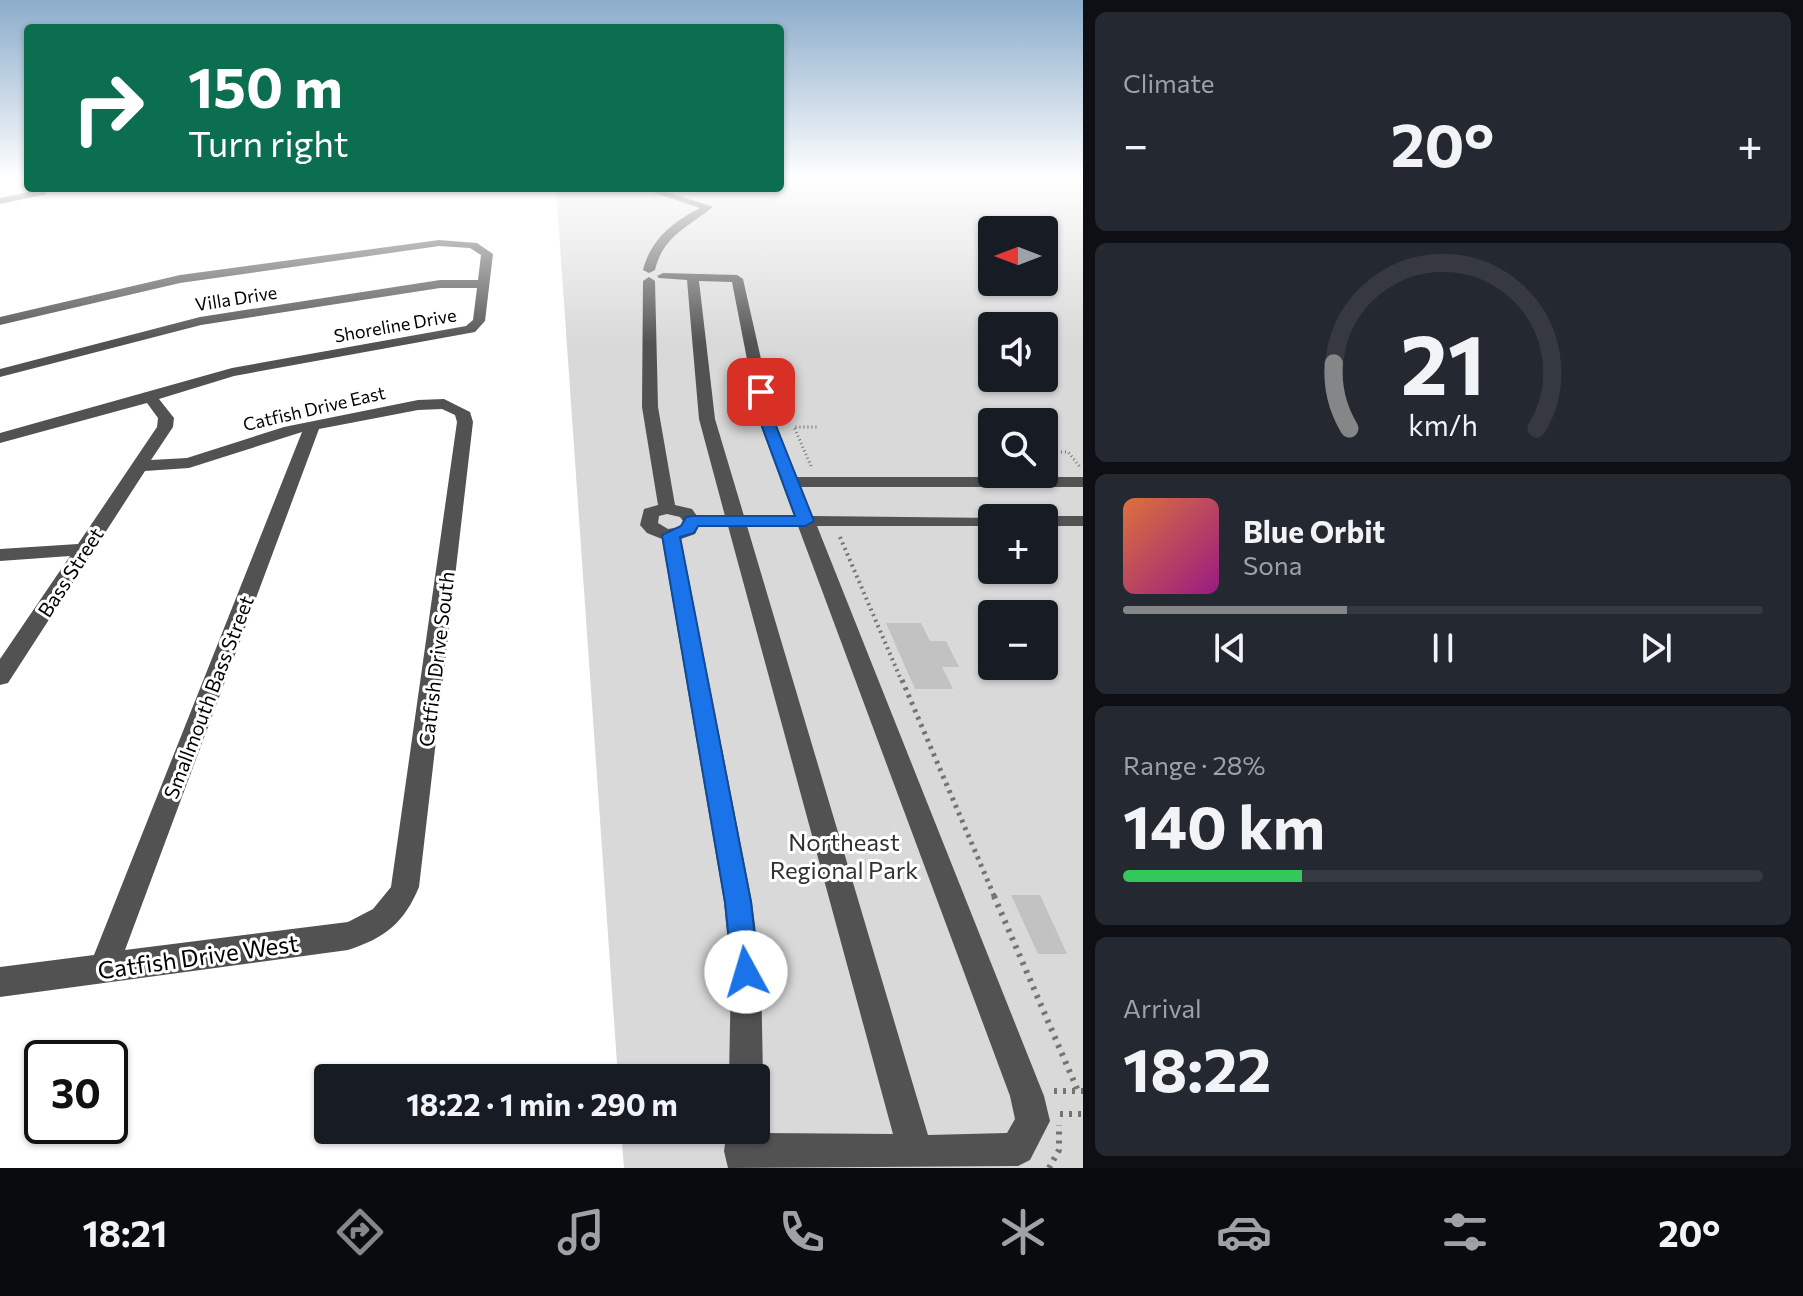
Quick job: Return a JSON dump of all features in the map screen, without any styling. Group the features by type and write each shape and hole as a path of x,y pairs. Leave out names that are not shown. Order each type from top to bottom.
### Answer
{"street":[{"path":"667,508 650,407 646,276 653,255 668,235"},
{"name":"Shoreline Drive","path":"0,321 180,279 439,243 473,245 487,254 479,321 470,329 232,372 0,438"},
{"path":"646,276 737,279 767,421 1022,1082 1033,1121 1018,1148 996,1153 742,1154"},
{"path":"693,277 707,419 916,1154"},
{"name":"Villa Drive","path":"0,373 200,321 440,284 482,284"},
{"name":"Bass Street","path":"0,677 167,421 150,397"},
{"name":"Catfish Drive East","path":"139,466 189,463 249,442 313,425 418,405 452,406"},
{"name":"Catfish Drive South","path":"390,915 399,902 409,873 463,437 465,416 452,406"},
{"name":"Smallmouth Bass Street","path":"103,969 313,425"},
{"path":"790,482 1083,482"},
{"path":"746,1064 746,972 681,528 686,513 667,508 650,513 647,521 653,530 681,528 736,521 978,521"},
{"path":"1058,521 1083,521"},
{"path":"0,555 86,549"},
{"name":"Catfish Drive West","path":"0,982 348,936 379,925 390,915"}],"path":[{"path":"817,427 794,427 817,482"},
{"path":"1058,452 1068,452 1083,469"},
{"path":"834,521 1078,1091"},
{"path":"1057,1114 1083,1114"}],"green space":[{"name":"Northeast Regional Park","path":"559,235 978,235 978,296 1058,296 1058,235 1083,235 1083,1168 624,1168 622,1144 770,1144 770,1064 617,1064"}],"building":[{"path":"886,623 921,623 930,641 946,641 959,667 942,667 953,689 915,689"},
{"path":"1011,895 1040,895 1067,954 1038,954"}],"route":[{"path":"746,972 738,902 671,535 688,530 692,521 805,521 767,421 761,392"}]}
